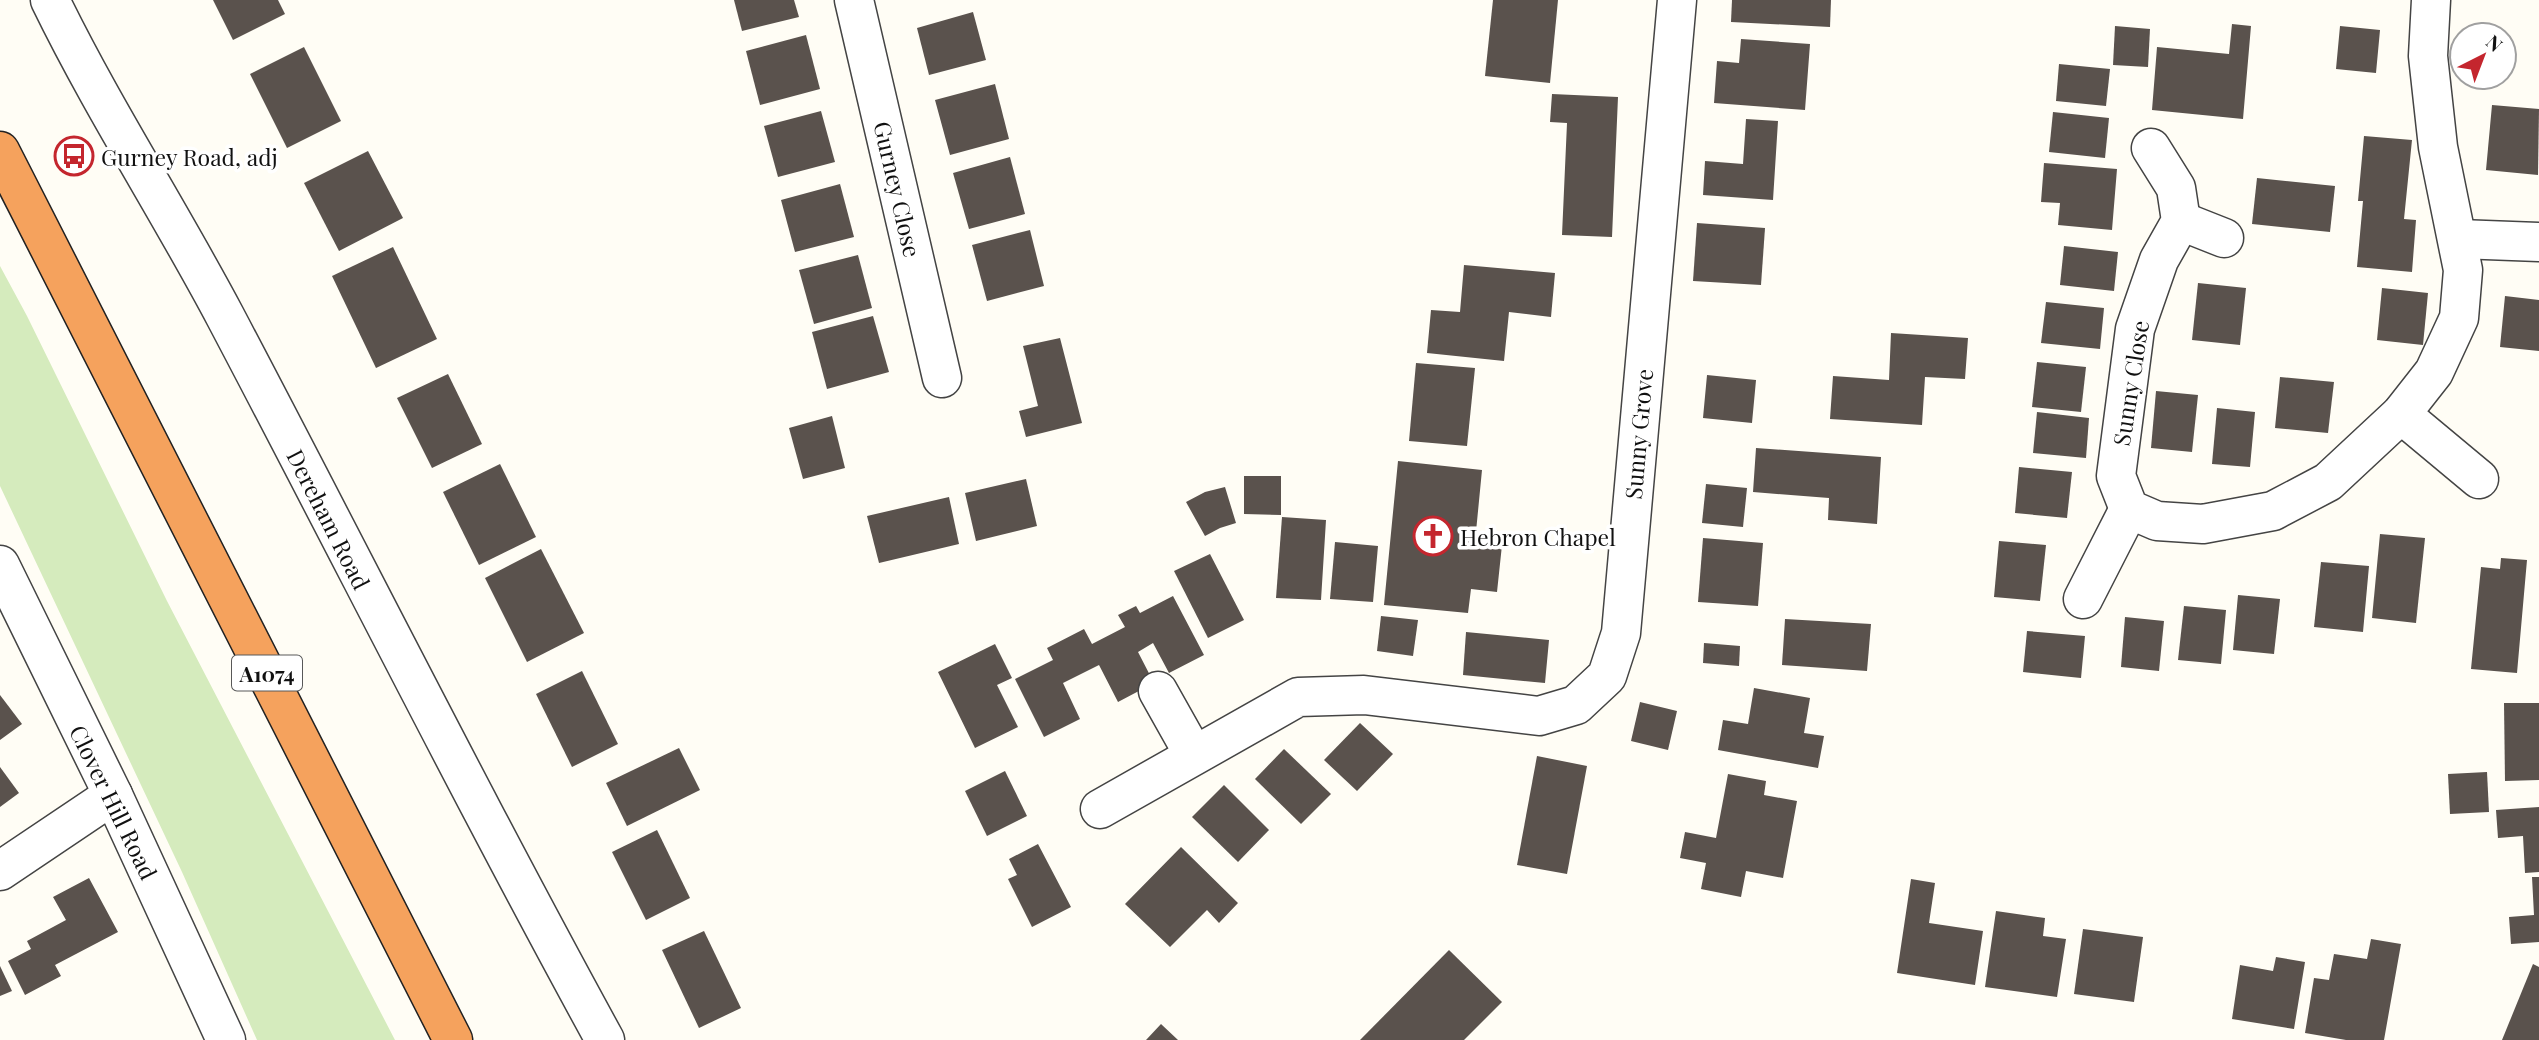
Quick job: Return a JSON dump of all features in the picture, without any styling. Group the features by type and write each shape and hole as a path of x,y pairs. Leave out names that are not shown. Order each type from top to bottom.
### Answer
{"highway":[{"name":"A1074","path":"0,151 453,1040"}],"street":[{"name":"Dereham Road","path":"50,0 77,54 224,314 510,867 605,1040"},
{"name":"Gurney Close","path":"853,0 942,378"},
{"name":"Sunny Grove","path":"1100,809 1298,696 1364,695 1539,716 1576,705 1607,676 1621,633 1677,0"},
{"path":"2083,599 2129,509 2157,521 2203,524 2273,511 2328,482 2401,414 2434,372 2459,318 2463,270 2459,239 2438,147 2428,56 2431,0"},
{"path":"2151,148 2176,188 2181,221 2224,238"},
{"name":"Sunny Close","path":"2129,509 2116,476 2135,329 2159,260 2181,221"},
{"path":"2459,239 2539,242"},
{"path":"2401,414 2479,479"},
{"name":"Clover Hill Road","path":"0,565 113,795 226,1040"},
{"path":"1158,691 1194,755"},
{"path":"0,871 113,795"}],"green space":[{"path":"0,266 167,601 395,1040 257,1040 182,872 0,486"}],"building":[{"path":"213,0 278,0 285,14 233,40"},
{"path":"734,0 794,0 799,17 742,31"},
{"path":"1493,0 1558,0 1550,83 1485,76"},
{"path":"1732,0 1831,0 1830,27 1731,22"},
{"path":"973,12 986,60 929,75 917,28"},
{"path":"2232,24 2251,26 2243,119 2152,110 2157,47 2229,54"},
{"path":"2115,26 2150,29 2148,67 2113,65"},
{"path":"2340,26 2380,30 2376,73 2336,69"},
{"path":"806,35 820,89 760,105 746,51"},
{"path":"1741,39 1810,44 1805,110 1714,103 1717,61 1739,63"},
{"path":"304,47 341,121 287,148 250,74"},
{"path":"2059,64 2110,69 2106,106 2056,101"},
{"path":"995,84 1009,139 950,155 935,100"},
{"path":"1552,94 1618,97 1612,237 1562,235 1567,123 1550,122"},
{"path":"2492,105 2539,109 2538,175 2486,170"},
{"path":"821,111 835,162 778,177 764,126"},
{"path":"2053,112 2109,118 2105,158 2049,152"},
{"path":"1746,119 1778,121 1773,200 1703,195 1705,161 1743,164"},
{"path":"2364,136 2412,140 2404,219 2416,220 2412,272 2357,267 2363,201 2358,201"},
{"path":"368,151 403,218 339,251 304,183"},
{"path":"1010,157 1025,214 969,229 953,173"},
{"path":"2044,163 2117,169 2112,230 2058,225 2060,203 2041,202"},
{"path":"2257,178 2335,186 2330,232 2252,224"},
{"path":"840,184 854,237 795,252 781,200"},
{"path":"1697,223 1765,228 1761,285 1693,281"},
{"path":"1030,230 1044,286 987,301 972,245"},
{"path":"2064,246 2118,252 2114,291 2060,285"},
{"path":"393,247 437,339 376,368 332,276"},
{"path":"858,255 872,308 814,324 799,270"},
{"path":"1464,265 1555,273 1551,317 1509,312 1504,361 1427,353 1431,310 1460,312"},
{"path":"2198,283 2246,288 2240,345 2192,340"},
{"path":"2382,288 2428,293 2423,345 2377,340"},
{"path":"2505,296 2539,300 2539,351 2500,347"},
{"path":"2046,302 2104,308 2100,349 2041,343"},
{"path":"873,316 889,372 827,389 812,332"},
{"path":"1891,333 1968,338 1965,379 1925,377 1922,425 1830,419 1833,376 1889,380"},
{"path":"1060,338 1082,423 1026,437 1019,411 1038,406 1023,346"},
{"path":"2037,362 2086,367 2081,412 2032,407"},
{"path":"1416,363 1475,368 1467,446 1409,441"},
{"path":"448,374 482,444 432,468 397,398"},
{"path":"1707,375 1756,380 1752,423 1703,418"},
{"path":"2280,377 2334,382 2328,433 2275,428"},
{"path":"2156,391 2198,395 2192,452 2151,448"},
{"path":"2217,408 2255,412 2250,467 2212,464"},
{"path":"2037,412 2089,418 2086,458 2033,453"},
{"path":"832,416 845,468 803,479 789,428"},
{"path":"1756,448 1881,457 1877,524 1828,520 1829,498 1753,492"},
{"name":"Hebron Chapel","path":"1398,461 1482,470 1475,542 1502,545 1497,592 1471,589 1468,613 1384,605"},
{"path":"500,464 536,537 479,565 443,492"},
{"path":"2019,467 2072,472 2067,518 2015,513"},
{"path":"1244,476 1281,476 1281,515 1244,514"},
{"path":"1026,479 1037,526 976,541 965,493"},
{"path":"1706,484 1747,488 1743,527 1702,523"},
{"path":"1225,487 1236,523 1205,536 1186,502 1205,492"},
{"path":"949,497 959,544 879,563 867,516"},
{"path":"1282,517 1326,520 1321,600 1276,598"},
{"path":"2380,534 2425,538 2416,623 2372,618"},
{"path":"1703,538 1763,543 1758,606 1698,602"},
{"path":"1999,541 2046,545 2040,601 1994,597"},
{"path":"1335,542 1378,546 1373,602 1330,599"},
{"path":"541,549 584,633 527,662 485,578"},
{"path":"1210,554 1244,620 1208,638 1174,571"},
{"path":"2501,558 2527,560 2517,673 2471,669 2481,567 2500,569"},
{"path":"2321,562 2369,566 2363,632 2314,627"},
{"path":"2238,595 2280,599 2274,654 2233,650"},
{"path":"1173,596 1204,655 1169,673 1153,643 1138,652 1154,683 1118,702 1099,665 1063,683 1080,719 1044,737 1015,679 1053,660 1047,648 1084,629 1092,644 1125,627 1118,615 1136,606 1140,613"},
{"path":"2184,606 2226,610 2221,664 2178,660"},
{"path":"1381,616 1418,620 1413,656 1377,651"},
{"path":"2125,617 2164,621 2159,671 2121,667"},
{"path":"1785,619 1871,624 1867,671 1782,665"},
{"path":"2027,631 2085,636 2081,678 2023,672"},
{"path":"1466,632 1549,640 1545,683 1463,675"},
{"path":"1704,643 1740,646 1739,666 1703,663"},
{"path":"995,644 1012,678 997,685 1018,727 975,748 938,672"},
{"path":"582,671 618,744 572,767 536,694"},
{"path":"1754,688 1810,698 1804,733 1824,736 1818,768 1718,750 1723,720 1748,724"},
{"path":"0,695 22,724 0,740"},
{"path":"1640,702 1677,711 1668,750 1631,741"},
{"path":"2504,703 2539,703 2539,780 2505,781"},
{"path":"1360,723 1393,754 1357,791 1324,760"},
{"path":"679,748 700,790 627,826 606,783"},
{"path":"1284,749 1331,794 1301,824 1255,779"},
{"path":"1537,756 1587,766 1567,874 1517,865"},
{"path":"0,767 19,793 0,807"},
{"path":"1005,771 1027,816 987,836 965,791"},
{"path":"2487,772 2489,812 2450,814 2448,774"},
{"path":"1728,774 1766,781 1764,795 1797,801 1783,878 1746,871 1741,897 1701,889 1706,863 1680,858 1685,832 1716,838"},
{"path":"1224,785 1269,830 1238,862 1192,817"},
{"path":"2539,807 2539,872 2525,873 2523,836 2498,838 2496,810"},
{"path":"657,830 690,898 646,920 612,852"},
{"path":"1038,844 1071,907 1032,927 1008,879 1017,875 1009,859"},
{"path":"1181,847 1238,903 1219,923 1207,910 1170,947 1125,904"},
{"path":"2532,877 2539,877 2539,942 2511,944 2509,917 2534,915"},
{"path":"89,878 118,932 55,965 61,976 25,995 8,961 31,949 27,941 66,920 53,897"},
{"path":"1911,879 1935,883 1929,923 1983,931 1975,985 1897,973"},
{"path":"1996,911 2045,918 2043,936 2066,939 2057,997 1985,987"},
{"path":"2083,929 2143,937 2134,1002 2074,994"},
{"path":"704,931 741,1008 699,1028 662,950"},
{"path":"2371,939 2401,944 2384,1040 2346,1040 2305,1033 2314,978 2329,980 2334,954 2367,959"},
{"path":"1449,950 1502,1002 1464,1040 1360,1040"},
{"path":"2276,957 2305,962 2294,1029 2232,1019 2240,965 2273,971"},
{"path":"2533,964 2539,967 2539,1040 2502,1040"},
{"path":"0,966 12,991 0,996"},
{"path":"1161,1024 1178,1040 1146,1040"}],"place":[{"name":"Gurney Road, adj","path":"74,156"},
{"name":"Hebron Chapel","path":"1433,536"}]}
